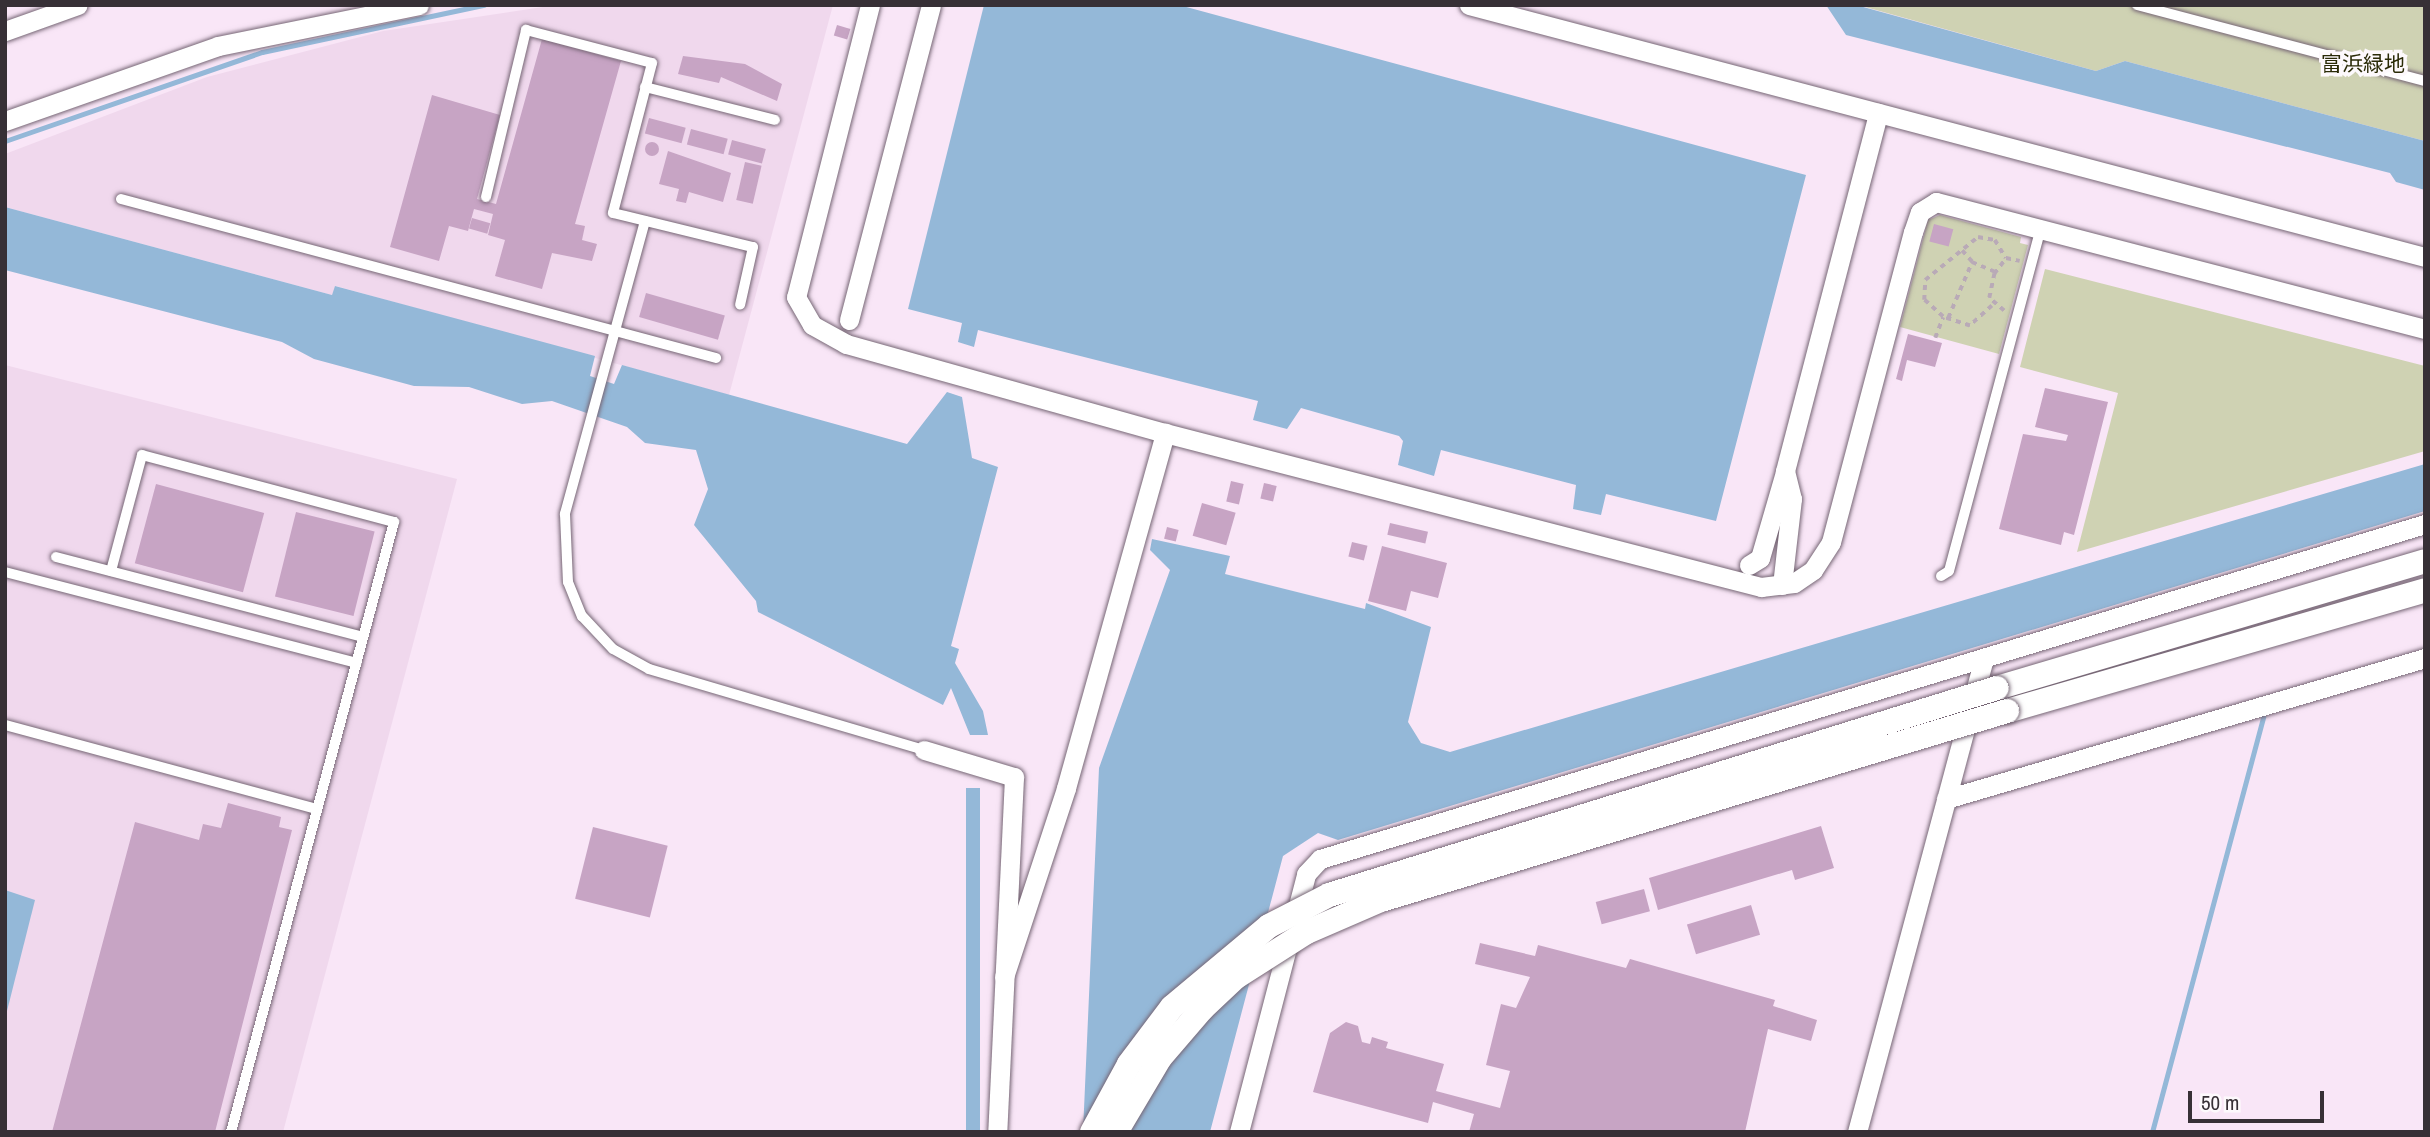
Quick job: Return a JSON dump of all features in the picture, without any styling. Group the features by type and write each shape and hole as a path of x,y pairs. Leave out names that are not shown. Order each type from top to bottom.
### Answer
{"street":[{"path":"5,32 78,5"},
{"path":"5,121 218,46 419,5"},
{"path":"870,5 796,297 812,325 846,344 1165,433 1761,587 1782,585 1813,570 1836,530 1920,212 1950,203 2425,329"},
{"path":"849,320 931,5"},
{"path":"1469,5 2425,257"},
{"path":"1749,565 1760,558 1785,471 1878,113"},
{"path":"1004,977 1066,788 1165,433"},
{"path":"1782,585 1792,499 1785,471"},
{"path":"1240,1132 1306,874 1320,859 2425,524"},
{"path":"1092,1132 1129,1064 1172,1007 1269,926 1329,895 1997,688 2425,561"},
{"path":"1116,1132 1160,1058 1202,1009 1236,977 1307,932 1381,900 2007,711 2425,590"},
{"path":"1946,799 2425,659"},
{"path":"1857,1132 1983,660"},
{"path":"924,750 1014,776 997,1132"}],"lane":[{"path":"2137,5 2425,81"},
{"path":"486,197 526,30 652,63 613,213 754,247 740,305"},
{"path":"645,87 775,120"},
{"path":"121,199 716,358"},
{"path":"645,221 565,514 564,550 582,616 612,649 649,669 924,750"},
{"path":"1941,576 1950,571 2041,227"},
{"path":"111,571 142,455 394,522 231,1132"},
{"path":"56,557 363,637"},
{"path":"5,572 356,663"},
{"path":"5,725 317,809"}],"path":[{"path":"2006,258 1995,272 1992,306 1970,326 1946,318 1924,300 1925,280 1985,236 2006,258 2032,263"},
{"path":"1962,251 1972,262 1995,272"},
{"path":"1935,338 1972,262"},
{"path":"1992,306 2019,316"}],"shaded area":[{"path":"556,5 833,5 729,395 336,286 332,295 5,207 5,154 207,77 383,31"},
{"path":"5,365 457,479 283,1132 5,1132"}],"green space":[{"name":"富浜緑地","path":"1858,5 2425,5 2425,141 2125,61 2096,71"},
{"path":"1940,215 2021,237 2020,243 2028,245 1999,354 1900,327 1928,220"},
{"path":"2045,269 2425,366 2425,451 2077,552 2118,393 2020,367"}],"water":[{"path":"984,5 1179,5 1806,175 1716,521 1606,494 1601,515 1573,509 1576,485 1441,450 1434,476 1398,465 1403,441 1399,436 1301,408 1287,429 1253,420 1258,401 978,330 974,347 958,342 962,323 908,309"},
{"path":"1826,5 1856,5 2096,71 2125,61 2425,141 2425,190 2396,182 2390,173 1846,35"},
{"path":"5,207 332,295 335,286 595,356 590,376 614,384 622,365 907,444 947,392 962,397 972,458 998,467 951,646 959,649 955,663 983,711 988,735 970,735 951,688 943,705 758,612 756,601 694,525 708,489 696,450 645,443 627,427 552,401 522,404 469,387 414,386 314,359 282,342 5,270"},
{"path":"2425,464 2425,511 1338,840 1318,833 1283,856 1210,1132 1083,1132 1099,768 1170,570 1150,550 1152,539 1230,556 1225,574 1365,609 1366,603 1431,627 1408,722 1421,743 1450,752"},
{"path":"966,788 980,788 980,1132 966,1132"},
{"path":"5,890 35,900 5,1019"}],"building":[{"path":"837,25 850,29 847,40 834,36"},
{"path":"542,39 621,61 575,224 585,226 582,240 597,244 592,261 552,253 542,289 495,276 505,240 488,235 493,214 474,209 468,231 449,226 439,261 390,247 432,95 500,115 477,199 496,204"},
{"path":"683,56 745,64 782,84 777,101 721,77 719,83 678,74"},
{"path":"649,118 686,128 682,143 645,133"},
{"path":"691,129 728,139 724,154 687,144"},
{"path":"732,140 766,149 762,164 728,154"},
{"path":"649,142 655,142 659,149 655,156 649,156 645,152 645,146"},
{"path":"668,151 731,173 723,202 689,192 686,203 676,201 679,189 659,184"},
{"path":"745,162 762,166 753,204 736,200"},
{"path":"472,218 490,223 487,234 469,229"},
{"path":"1934,224 1953,229 1949,247 1929,241"},
{"path":"646,293 725,316 718,340 639,317"},
{"path":"1908,334 1942,343 1935,367 1907,360 1902,381 1896,379"},
{"path":"2045,388 2108,402 2074,535 2064,532 2061,545 1999,529 2023,434 2066,441 2068,435 2035,427"},
{"path":"1231,481 1244,484 1239,504 1226,501"},
{"path":"1264,483 1277,486 1273,502 1260,499"},
{"path":"156,484 264,513 243,592 135,563"},
{"path":"1202,503 1236,513 1226,545 1193,536"},
{"path":"296,512 375,532 354,616 275,596"},
{"path":"1390,523 1428,532 1425,543 1387,535"},
{"path":"1167,527 1179,530 1176,542 1164,539"},
{"path":"1352,542 1368,546 1364,560 1348,557"},
{"path":"1382,546 1447,563 1438,598 1411,591 1406,611 1368,601"},
{"path":"228,803 281,817 279,827 292,830 215,1132 52,1132 135,822 199,840 203,824 221,828"},
{"path":"1821,826 1834,868 1795,880 1792,870 1658,910 1649,878"},
{"path":"593,827 668,846 650,917 575,899"},
{"path":"1644,889 1650,911 1602,924 1596,902"},
{"path":"1751,905 1760,935 1696,954 1687,925"},
{"path":"1480,943 1535,956 1538,945 1626,968 1630,959 1775,1000 1773,1006 1817,1020 1811,1041 1768,1029 1745,1132 1469,1132 1474,1114 1433,1102 1428,1123 1313,1092 1330,1033 1346,1022 1358,1026 1362,1042 1370,1044 1372,1037 1388,1042 1386,1048 1444,1064 1436,1091 1500,1108 1510,1071 1486,1065 1501,1004 1516,1008 1530,977 1475,964"}],"waterway":[{"path":"5,141 262,52 484,5"},
{"path":"2152,1132 2263,717"}]}
